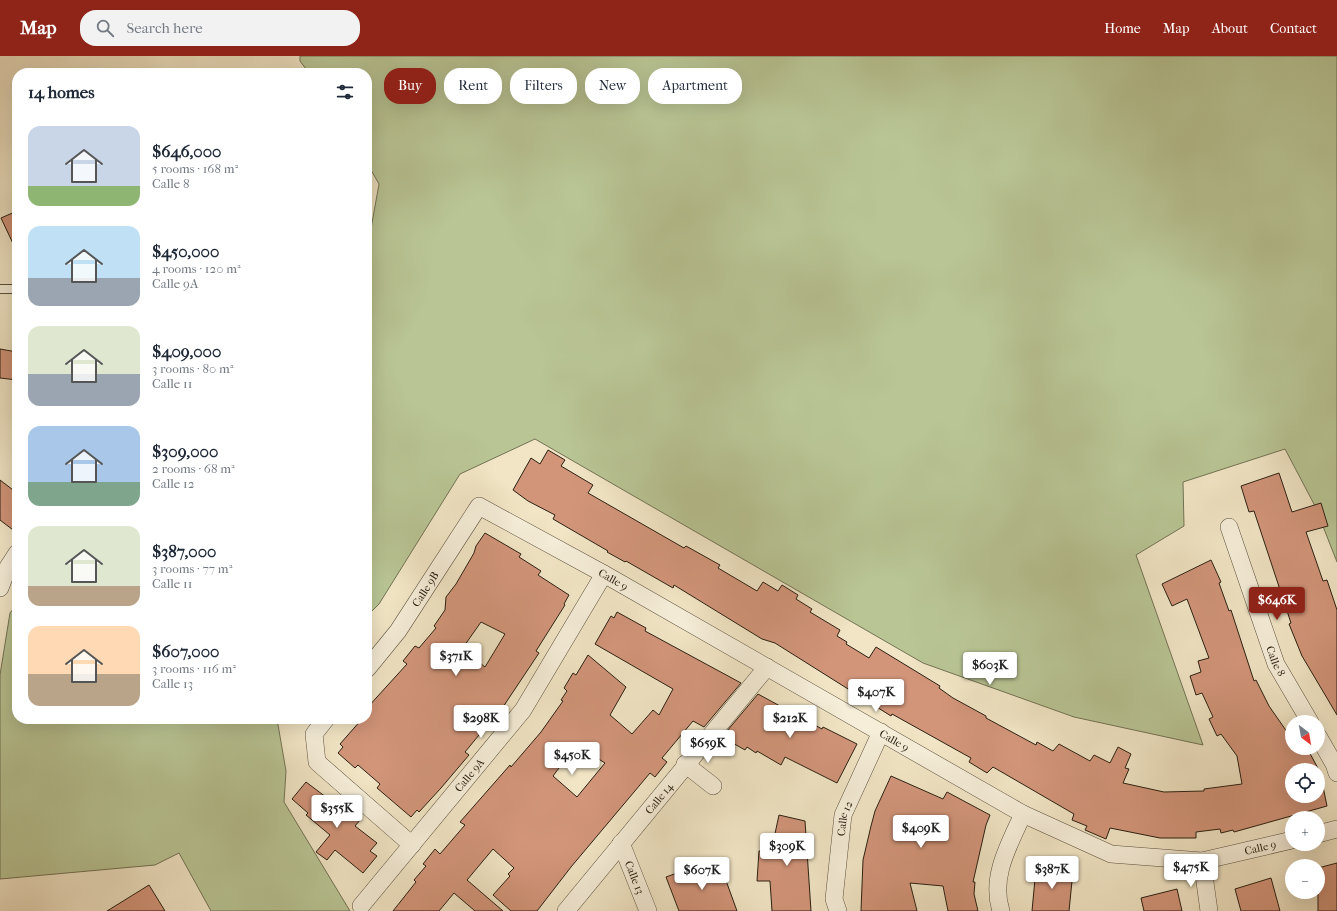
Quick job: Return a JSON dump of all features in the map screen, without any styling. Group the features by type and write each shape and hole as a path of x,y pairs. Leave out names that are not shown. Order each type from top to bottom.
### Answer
{"street":[{"name":"Calle 9","path":"479,506 604,574 1023,814 1111,854 1202,861 1285,842"},
{"name":"Calle 9B","path":"372,663 398,631 479,506"},
{"name":"Calle 8","path":"1229,527 1276,664 1306,715"},
{"path":"0,588 12,561"},
{"name":"Calle 9A","path":"361,906 523,710 604,574"},
{"name":"Calle 14","path":"566,911 685,764 767,667"},
{"path":"322,724 314,734 317,762 412,845"},
{"name":"Calle 12","path":"838,911 834,899 843,816 881,732"},
{"path":"1325,748 1334,764 1337,773"},
{"path":"685,764 713,786"},
{"path":"1001,911 998,901 1000,864 1023,814"},
{"path":"1325,832 1337,829"},
{"name":"Calle 13","path":"621,843 648,911"},
{"path":"1202,861 1209,911"}],"lane":[{"path":"0,289 12,289"}],"green space":[{"path":"300,56 1337,56 1337,562 1315,506 1285,449 1183,482 1184,526 1136,555 1203,745 1074,717 923,663 535,439 460,474 379,604 372,611 372,223 379,184 372,172 372,68 305,68 300,61"},
{"path":"12,610 12,724 278,724 286,771 284,802 350,911 211,911 179,853 155,865 0,879 0,675 10,613"}],"building":[{"path":"12,213 12,241 1,218"},
{"path":"0,349 12,351 12,379 0,378"},
{"path":"548,450 565,460 561,466 593,485 588,493 684,548 686,546 720,565 718,568 757,591 763,582 778,591 782,585 798,595 796,599 812,609 810,612 840,630 837,636 847,642 846,644 869,658 876,647 940,686 939,688 953,698 1036,745 1037,742 1053,751 1059,744 1090,761 1094,755 1110,763 1118,747 1131,754 1125,768 1129,769 1123,783 1164,792 1204,791 1204,789 1242,784 1237,756 1221,734 1217,736 1209,719 1213,717 1202,693 1196,695 1190,676 1201,672 1198,661 1209,658 1187,599 1172,606 1162,584 1211,560 1221,582 1219,583 1229,611 1231,610 1254,681 1256,680 1269,706 1285,729 1285,755 1311,755 1315,763 1285,763 1285,803 1325,803 1325,796 1327,806 1309,811 1285,811 1285,818 1234,832 1233,830 1221,833 1220,829 1196,832 1196,838 1160,838 1110,828 1106,839 1085,830 1087,826 1072,820 1074,814 993,767 987,773 969,762 971,758 892,714 891,716 775,643 762,639 674,585 673,588 626,561 625,562 553,519 555,515 528,501 513,490 531,458 540,464"},
{"path":"1279,473 1292,512 1321,503 1328,526 1306,532 1323,581 1327,580 1337,610 1337,715 1302,656 1289,624 1291,623 1254,511 1249,512 1241,486"},
{"path":"0,480 12,489 12,529 0,520"},
{"path":"485,533 521,554 519,557 541,571 538,575 569,595 564,604 565,605 536,651 539,653 499,713 498,712 465,752 469,755 419,812 417,810 411,817 377,788 380,784 358,765 355,768 338,753 343,747 340,744 358,724 372,724 372,702 407,664 403,661 415,646 419,648 436,628 434,626 445,610 446,597 456,584 474,553 476,546","holes":["481,622 505,634 485,667 462,649"]},
{"path":"617,612 646,628 645,631 741,683 704,727 693,721 662,758 667,762 655,777 650,773 571,867 537,911 511,911 493,895 510,876 508,874 514,868 493,849 467,880 503,911 475,911 454,893 439,911 393,911 416,882 414,880 426,866 423,864 435,849 440,854 465,825 460,822 541,732 563,701 561,700 567,691 564,688 573,673 576,675 588,655 626,687 610,715 632,734 653,710 659,715 673,689 595,644 611,616 614,618","holes":["576,745 605,763 577,797 553,776"]},
{"path":"758,694 822,729 823,727 857,744 837,783 785,757 781,765 757,751 756,753 747,747 745,750 722,737"},
{"path":"891,776 943,799 947,792 990,815 986,825 973,882 975,882 974,894 978,911 948,911 943,886 910,883 917,911 861,911 863,860 875,811"},
{"path":"306,782 343,810 340,813 345,817 350,811 360,820 355,826 377,843 370,851 377,856 363,873 335,850 327,860 316,852 330,835 306,815 308,813 292,799"},
{"path":"779,815 805,821 811,911 772,911 770,881 757,881 759,851 771,852"},
{"path":"1337,863 1337,911 1318,911 1318,899 1325,899 1325,866"},
{"path":"720,864 737,911 679,911 666,877 691,868 693,874"},
{"path":"1036,868 1073,871 1069,911 1032,911"},
{"path":"1271,878 1280,911 1241,911 1235,889"},
{"path":"149,885 165,911 107,911"},
{"path":"1177,889 1182,911 1144,911 1141,898"}]}
